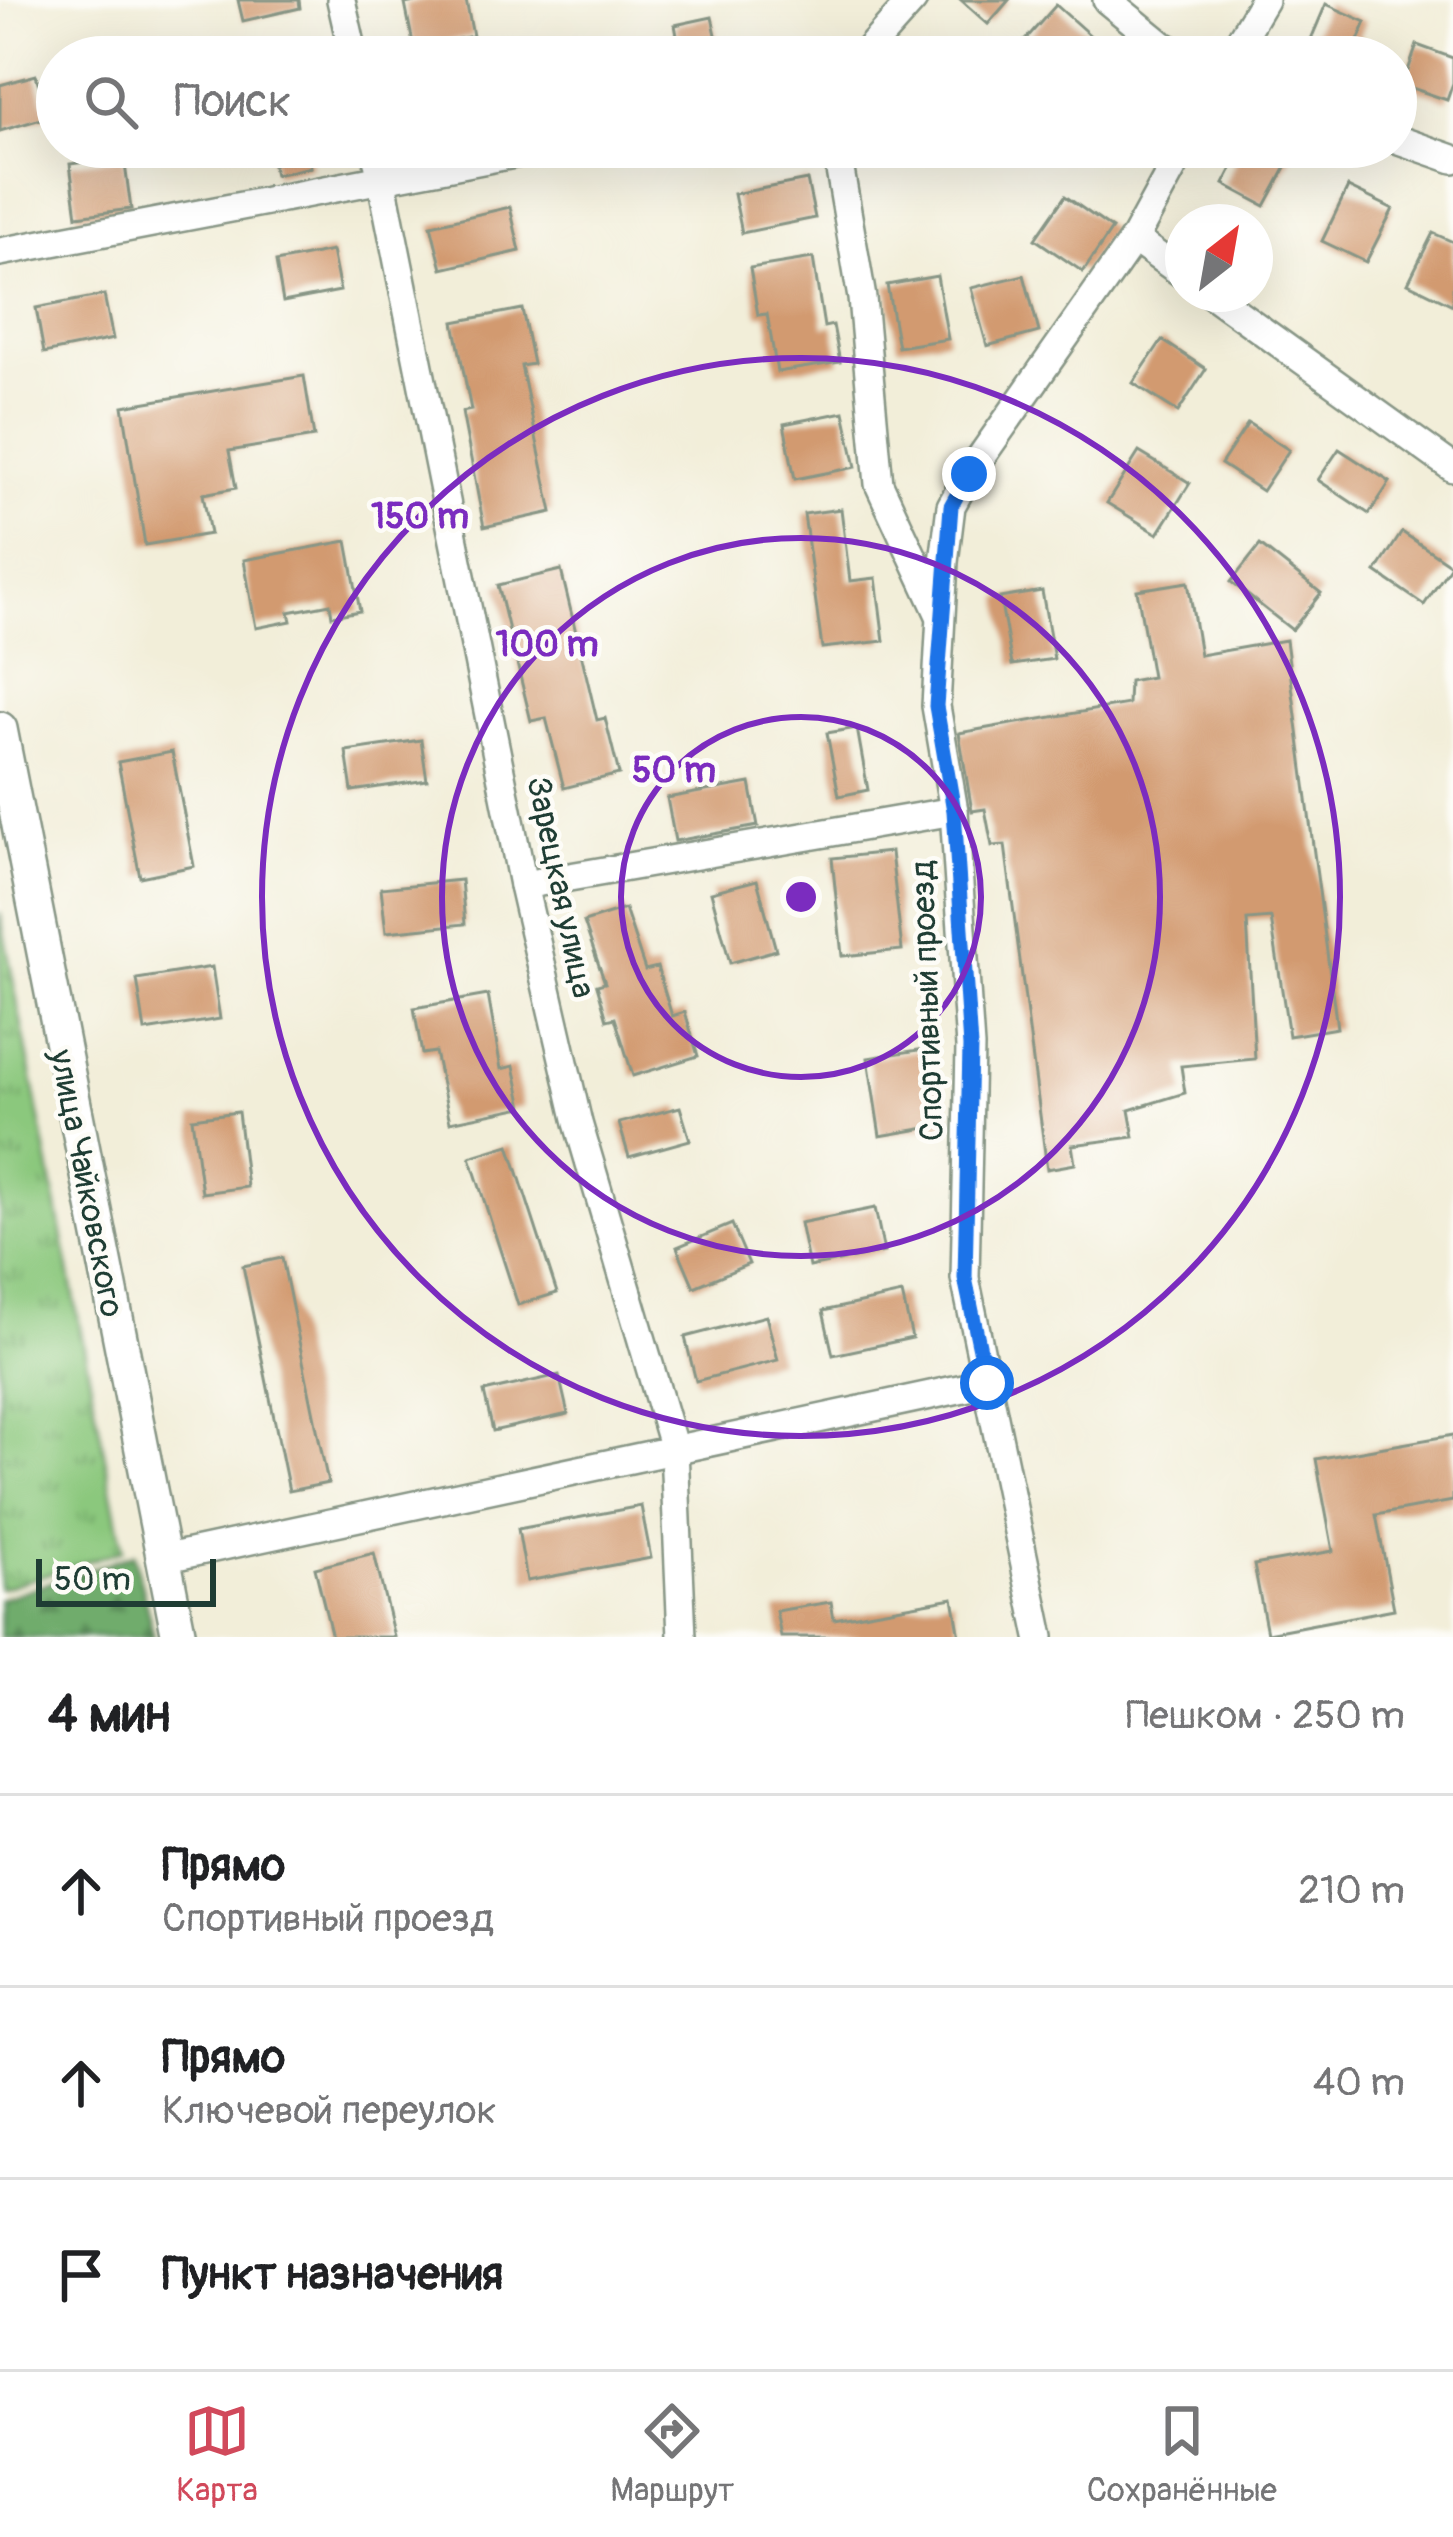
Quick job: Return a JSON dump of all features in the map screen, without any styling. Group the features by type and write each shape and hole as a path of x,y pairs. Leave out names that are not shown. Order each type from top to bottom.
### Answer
{"street":[{"path":"341,0 349,36"},
{"path":"881,36 913,0"},
{"path":"1107,0 1151,36"},
{"path":"1243,36 1264,0"},
{"path":"1417,146 1453,159"},
{"name":"Зарецкая улица","path":"380,168 524,885 578,1123 674,1449 682,1637"},
{"path":"0,251 447,168"},
{"path":"840,168 862,298 879,484 941,617"},
{"name":"Спортивный проезд","path":"1040,1637 965,1278 970,1047 954,811 936,706 951,506 1134,239 1173,168"},
{"path":"1134,239 1165,261"},
{"path":"1235,312 1453,468"},
{"name":"улица Чайковского","path":"0,729 178,1637"},
{"path":"524,885 954,811"},
{"path":"162,1559 987,1383"}],"green space":[{"path":"0,912 123,1550 0,1589"},
{"path":"134,1554 154,1637 0,1637 0,1599"}],"building":[{"path":"238,0 299,0 300,8 243,21"},
{"path":"466,0 473,36 412,36 405,4"},
{"path":"961,0 1009,0 988,24"},
{"path":"1326,4 1366,22 1360,36 1312,36"},
{"path":"1056,5 1091,36 1029,36"},
{"path":"712,17 716,36 677,36 675,25"},
{"path":"1417,45 1453,58 1447,100 1417,90"},
{"path":"36,75 36,120 0,131 0,85"},
{"path":"71,168 125,168 131,209 77,216"},
{"path":"274,168 306,168 275,175"},
{"path":"1232,168 1285,168 1266,204 1224,184"},
{"path":"807,180 815,218 742,233 734,194"},
{"path":"1348,187 1393,209 1366,262 1322,241"},
{"path":"1065,196 1112,229 1083,272 1035,239"},
{"path":"510,207 520,251 442,269 431,225"},
{"path":"1433,233 1453,242 1453,305 1408,283"},
{"path":"332,251 340,291 283,302 276,262"},
{"path":"813,258 824,327 833,325 840,362 777,372 767,314 758,315 750,268"},
{"path":"1024,275 1039,332 987,346 971,288"},
{"path":"937,276 948,339 898,347 887,285"},
{"path":"104,295 113,339 44,353 36,308"},
{"path":"522,309 533,364 521,366 552,512 484,527 462,412 471,410 454,322"},
{"path":"1162,340 1206,369 1178,412 1133,383"},
{"path":"304,376 314,437 229,451 236,488 203,494 210,534 145,545 123,406"},
{"path":"844,412 856,467 795,479 784,424"},
{"path":"1248,423 1289,450 1262,491 1221,464"},
{"path":"1339,449 1390,482 1369,514 1318,480"},
{"path":"1139,452 1190,483 1158,534 1107,503"},
{"path":"841,509 850,581 876,578 884,641 822,648 804,514"},
{"path":"1402,532 1451,565 1424,605 1376,572"},
{"path":"347,541 360,611 332,616 330,604 289,612 291,621 256,628 244,560"},
{"path":"1260,545 1321,593 1292,630 1231,582"},
{"path":"561,570 597,720 605,718 619,774 564,788 546,718 531,721 498,585"},
{"path":"1188,582 1200,655 1286,640 1337,1028 1289,1036 1271,918 1247,920 1255,1059 1181,1066 1185,1093 1129,1110 1134,1137 1072,1145 1075,1164 1047,1169 1005,845 992,846 985,809 972,811 959,733 1128,704 1129,681 1152,677 1137,590"},
{"path":"1042,591 1054,659 1012,665 1000,598"},
{"path":"857,728 868,790 839,796 827,733"},
{"path":"421,740 427,780 352,791 346,751"},
{"path":"172,752 194,866 140,877 118,762"},
{"path":"750,783 758,826 675,841 667,798"},
{"path":"891,852 902,950 842,956 832,858"},
{"path":"461,880 465,924 386,932 381,888"},
{"path":"757,880 776,950 730,963 711,892"},
{"path":"625,909 645,970 657,967 672,1016 685,1012 698,1056 633,1076 615,1018 607,1020 597,985 605,983 584,922"},
{"path":"212,967 220,1019 145,1031 137,979"},
{"path":"488,995 501,1069 514,1066 523,1107 450,1122 435,1052 422,1054 414,1008"},
{"path":"931,1048 944,1125 880,1136 868,1058"},
{"path":"680,1107 690,1140 629,1157 619,1123"},
{"path":"238,1112 247,1187 202,1193 192,1118"},
{"path":"509,1145 557,1293 518,1305 470,1157"},
{"path":"875,1208 884,1252 809,1267 800,1223"},
{"path":"732,1224 749,1264 694,1287 677,1247"},
{"path":"282,1258 328,1483 289,1491 243,1266"},
{"path":"902,1294 912,1338 833,1355 823,1311"},
{"path":"766,1316 778,1360 696,1381 685,1337"},
{"path":"559,1375 568,1414 493,1431 484,1392"},
{"path":"1453,1435 1453,1501 1376,1515 1394,1609 1267,1633 1254,1565 1333,1551 1316,1459"},
{"path":"641,1506 651,1558 527,1581 518,1529"},
{"path":"374,1553 394,1637 332,1637 315,1568"},
{"path":"953,1598 960,1637 781,1637 776,1611 831,1602 834,1619"}],"route":[{"path":"969,474 951,506 936,706 954,811 970,1047 965,1278 987,1383"}]}
